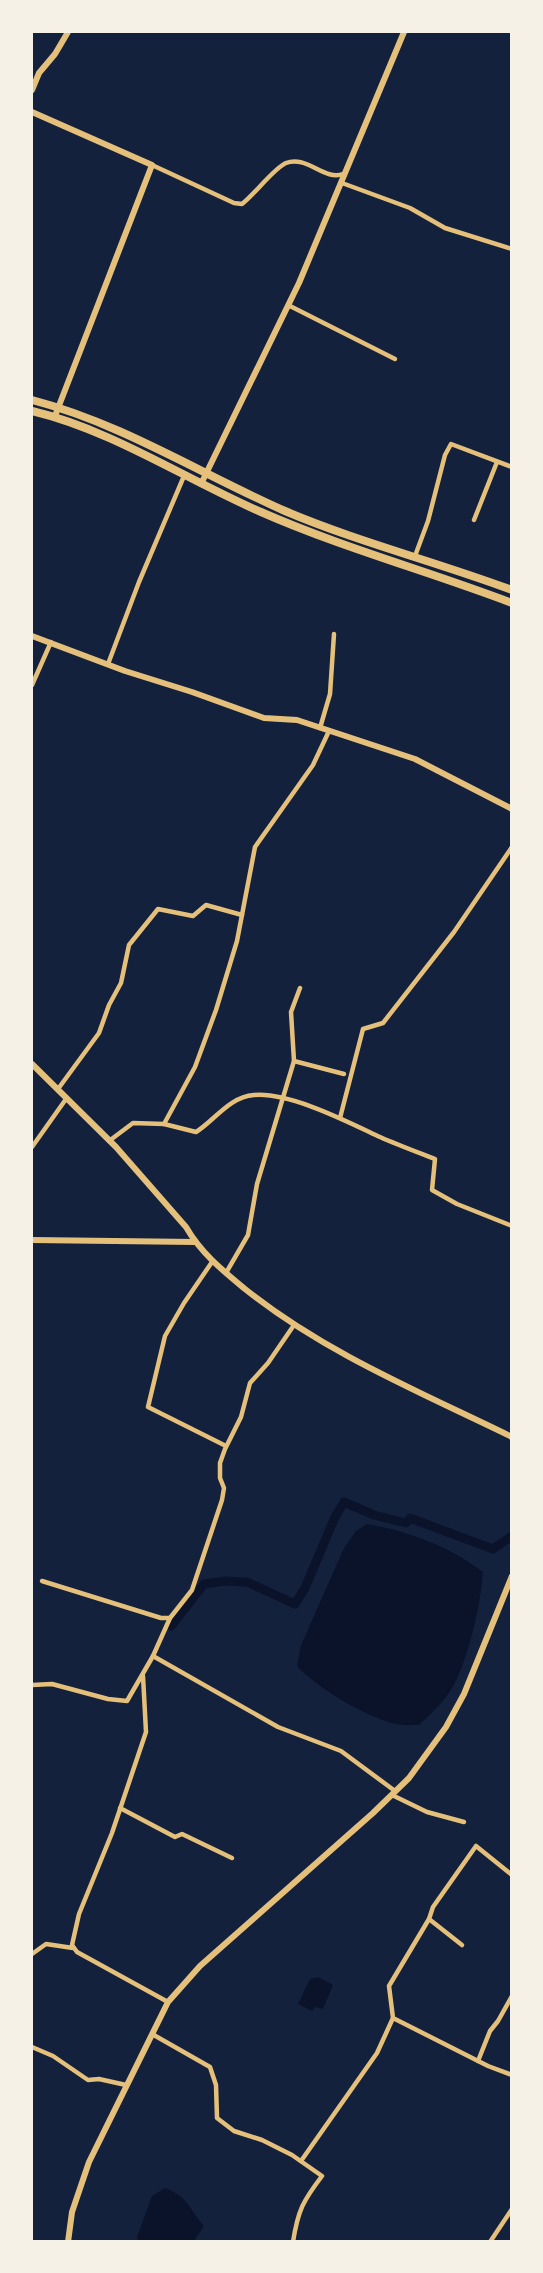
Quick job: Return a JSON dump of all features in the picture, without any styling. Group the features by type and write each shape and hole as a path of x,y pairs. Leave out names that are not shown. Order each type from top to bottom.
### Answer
{"highway":[{"path":"32,400 59,406 96,421 289,513 512,590"},
{"path":"32,411 55,416 115,441 257,510 350,548 512,604"}],"street":[{"path":"32,90 38,73 55,54 68,32"},
{"path":"201,484 288,305 404,32"},
{"path":"32,112 233,203 242,204 287,162 300,161 340,176 346,172"},
{"path":"55,416 152,165"},
{"path":"342,183 410,208 445,228 512,249"},
{"path":"288,305 395,359"},
{"path":"415,556 451,444 512,467"},
{"path":"474,520 497,462"},
{"path":"108,664 184,476"},
{"path":"320,728 330,694 334,634"},
{"path":"32,636 264,718 297,720 415,759 512,809"},
{"path":"32,685 51,642"},
{"path":"164,1124 207,1039 233,952 254,847 313,765 329,731"},
{"path":"340,1118 363,1029 383,1023 454,932 512,847"},
{"path":"57,1090 99,1033 109,1005 121,983 129,945 158,909 193,916 206,905 242,915"},
{"path":"226,1273 248,1235 257,1184 294,1061 291,1012 300,988"},
{"path":"294,1061 344,1074"},
{"path":"32,1064 110,1141 186,1227 212,1262 267,1307 317,1341 512,1437"},
{"path":"110,1141 133,1123 164,1124 196,1132 228,1104 253,1095 284,1099 340,1118 435,1159 432,1190 457,1204 512,1226"},
{"path":"32,1147 66,1098"},
{"path":"32,1240 195,1242"},
{"path":"212,1262 165,1336 148,1407 226,1446"},
{"path":"32,1685 52,1684 108,1699 127,1701 153,1656 170,1618 192,1590 222,1500 224,1488 220,1478 220,1462 241,1417 250,1383 268,1363 294,1325"},
{"path":"68,2242 72,2212 80,2184 168,2002 200,1966 416,1770 464,1694 512,1576"},
{"path":"42,1581 161,1618 170,1618"},
{"path":"153,1656 278,1727 341,1751 393,1793 427,1812 464,1822"},
{"path":"73,1948 79,1914 146,1732 143,1674"},
{"path":"120,1808 175,1837 182,1835 232,1858"},
{"path":"301,2161 377,2053 393,2018 389,1986 429,1919 433,1907 476,1846 512,1875"},
{"path":"429,1919 462,1945"},
{"path":"32,1954 46,1944 73,1948 168,2002"},
{"path":"478,2061 490,2031 512,1996"},
{"path":"393,2018 512,2075"},
{"path":"152,2034 210,2067 216,2085 217,2118 234,2131 262,2140 323,2176 306,2197 297,2216 293,2242"},
{"path":"32,2047 52,2056 88,2080 99,2079 126,2085"},
{"path":"490,2242 512,2209"}],"water":[{"path":"367,1524 428,1541 483,1572 473,1632 458,1677 445,1699 419,1725 394,1724 379,1719 328,1691 297,1666 301,1645 344,1548 356,1531"},
{"path":"318,1977 333,1985 323,2009 315,2007 312,2011 298,2004 310,1979"},
{"path":"165,2188 184,2199 204,2226 194,2241 138,2241 137,2237 152,2196"}],"waterway":[{"path":"171,1626 204,1584 247,1582 295,1604 344,1502 374,1515 406,1523 410,1518 493,1549 512,1536"}]}
